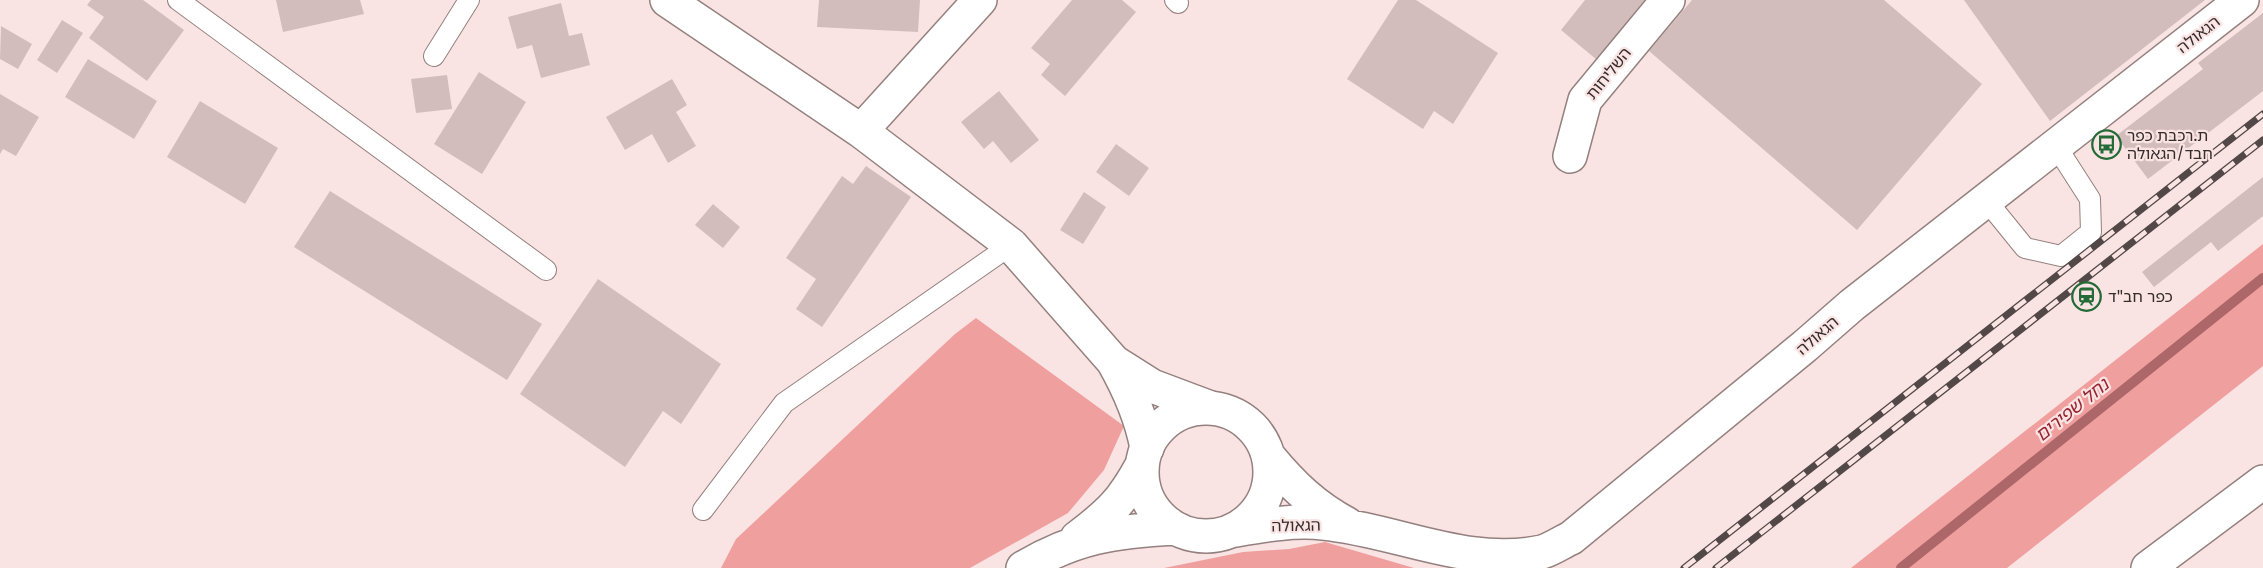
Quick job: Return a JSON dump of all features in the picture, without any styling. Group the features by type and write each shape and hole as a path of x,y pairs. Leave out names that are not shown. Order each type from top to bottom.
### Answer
{"main road":[{"path":"667,0 861,131 1011,245 1113,361 1124,379 1142,421 1145,456 1142,480 1153,508 1163,520 1174,528 1194,536 1216,536 1236,530 1253,517 1265,500 1270,479 1269,457 1261,438 1247,422 1229,411 1208,407 1152,386 1113,361"},
{"path":"861,131 980,0"},
{"name":"השליחות","path":"1570,156 1585,100 1668,0"},
{"name":"הגאולה","path":"1236,530 1294,522 1323,523 1356,529 1460,558 1507,561 1543,552 1571,537 1852,306 2242,0"},
{"path":"1069,545 1113,509 1125,496 1157,431 1171,418 1189,410 1208,407"},
{"name":"הגאולה","path":"1269,457 1301,493 1326,513 1356,529"},
{"path":"2148,568 2263,482"},
{"path":"1023,568 1069,545 1104,534 1174,528"}],"lane":[{"path":"178,0 546,270"},
{"path":"434,56 469,0"},
{"path":"1986,200 2025,248 2061,256 2091,232 2091,221 2090,199 2056,146"},
{"path":"703,510 783,403 1011,245"}],"shaded area":[{"path":"2263,244 2263,366 2007,568 1851,568"},
{"path":"976,318 1124,426 1104,470 1068,513 970,568 721,568 736,539 955,334"},
{"path":"1325,542 1414,568 1164,568 1243,552 1289,549"}],"building":[{"path":"91,0 143,0 184,30 147,81 89,38 104,17 87,5"},
{"path":"276,0 360,0 364,14 283,32"},
{"path":"819,0 920,0 918,32 817,27"},
{"path":"1072,0 1122,0 1136,12 1065,96 1041,75 1050,64 1031,48"},
{"path":"1398,0 1416,0 1498,53 1453,124 1434,111 1423,129 1347,79"},
{"path":"1585,0 1645,0 1597,60 1561,30"},
{"path":"1692,0 1884,0 1982,84 1857,230 1649,51"},
{"path":"1964,0 2205,0 2050,121"},
{"path":"561,3 569,36 582,33 590,65 541,78 532,45 517,49 508,17"},
{"path":"2263,13 2263,91 2148,179 2116,136 2203,69 2198,63"},
{"path":"62,20 83,33 57,73 37,60"},
{"path":"1,26 32,44 18,69 0,59"},
{"path":"88,59 157,101 134,139 65,97"},
{"path":"479,72 526,102 482,174 434,144"},
{"path":"447,75 452,109 416,113 411,79"},
{"path":"672,79 687,105 676,112 696,146 668,163 652,134 625,150 606,117"},
{"path":"999,91 1039,140 1011,163 993,141 984,149 961,122"},
{"path":"0,94 39,117 16,156 3,149 0,154"},
{"path":"200,101 278,148 245,204 167,157"},
{"path":"1116,144 1149,168 1129,196 1096,172"},
{"path":"866,166 911,197 822,327 796,309 816,279 786,258 842,176 853,184"},
{"path":"2263,177 2263,216 2218,251 2211,242 2154,287 2142,272"},
{"path":"330,191 542,324 507,380 294,247"},
{"path":"1084,192 1106,207 1083,244 1060,230"},
{"path":"713,204 740,227 723,248 695,225"},
{"path":"598,279 721,364 681,424 663,411 625,467 520,394"}],"waterway":[{"name":"נחל שפירים","path":"1901,568 2263,278"}],"railway":[{"path":"1684,568 2263,114"},
{"path":"1716,568 2263,140"}],"place":[{"name":"ת.רכבת כפר חבד/הגאולה","path":"2106,144"},
{"name":"כפר חב\"ד","path":"2087,296"}]}
